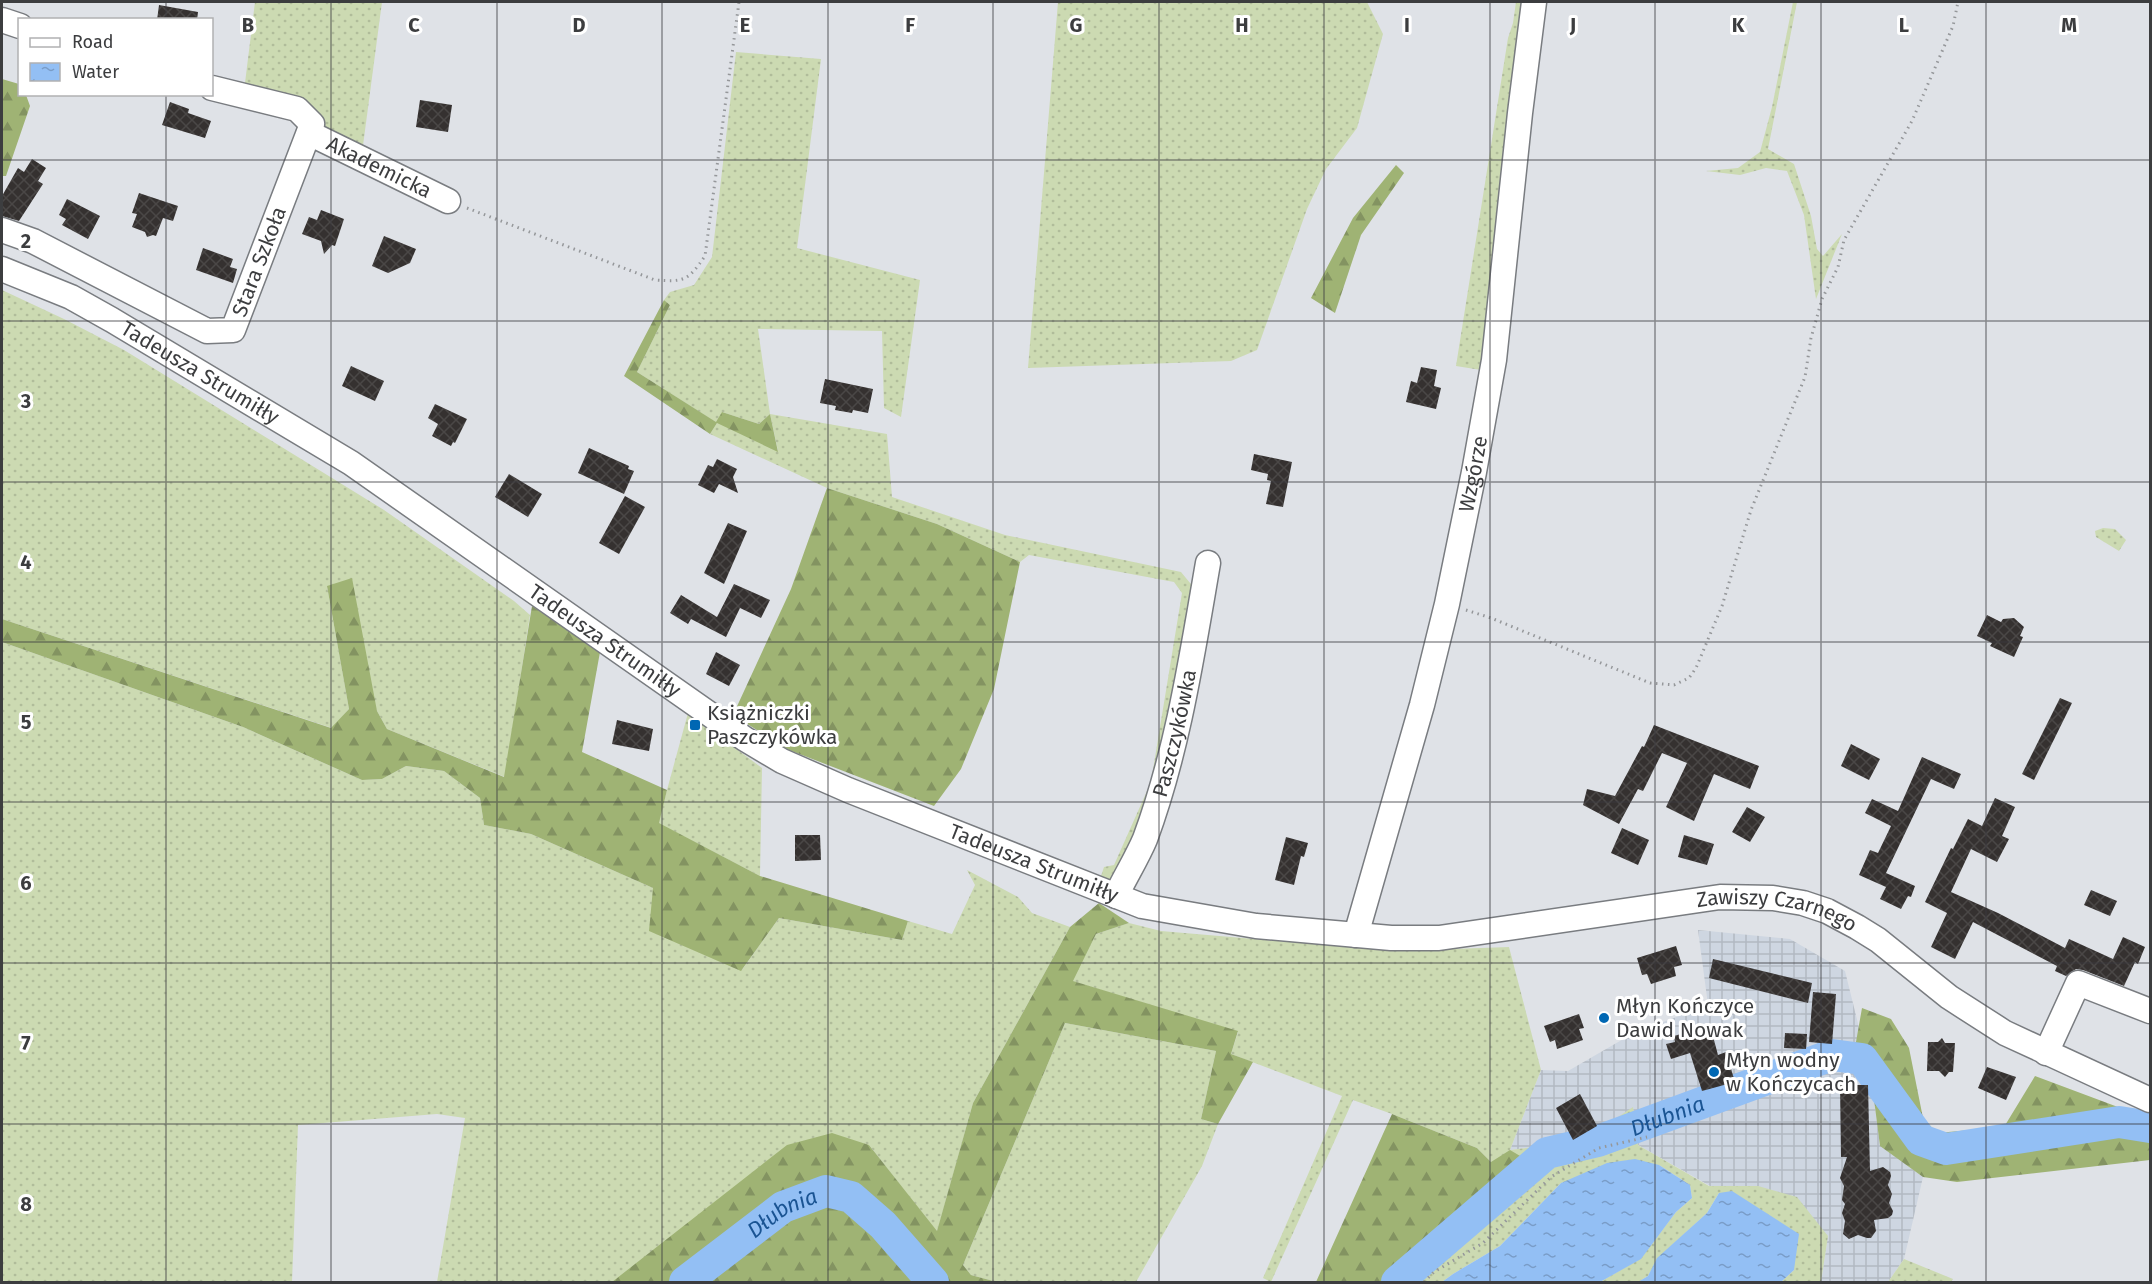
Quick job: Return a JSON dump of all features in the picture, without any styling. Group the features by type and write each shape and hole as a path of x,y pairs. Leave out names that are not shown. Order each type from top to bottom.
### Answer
{"street":[{"name":"Wzgórze","path":"1356,935 1422,705 1447,604 1474,472 1494,360 1534,2"},
{"path":"2,20 18,25"},
{"path":"213,88 297,109 312,124 309,133"},
{"name":"Akademicka","path":"309,133 448,201"},
{"name":"Stara Szkoła","path":"2,230 33,241 207,331 233,330 309,133"},
{"name":"Tadeusza Strumiłły","path":"2,269 70,297 112,320 351,463 745,739 782,761 848,790 1142,906 1256,926 1356,935"},
{"name":"Paszczykówka","path":"1116,896 1144,841 1166,773 1187,681 1208,563"},
{"name":"Zawiszy Czarnego","path":"1356,935 1439,938 1720,897 1773,898 1803,903 1827,911 1878,940 1949,998 2006,1033 2151,1100"},
{"path":"2046,1053 2078,983 2151,1011"}],"path":[{"path":"448,201 655,280 675,282 692,275 705,256 739,2"},
{"path":"1447,604 1491,618 1650,683 1674,686 1689,678 1696,668 1722,606 1751,510 1805,377 1811,338 1822,299 1838,267 1845,240 1912,121 1953,26 1959,2"},
{"path":"1424,1282 1434,1272 1483,1243 1551,1177 1599,1148 1647,1137"}],"shaded area":[{"path":"1698,930 1790,939 1845,971 1871,1076 1880,1145 1923,1177 1904,1259 1888,1282 1821,1282 1828,1236 1758,1186 1710,1186 1638,1145 1633,1108 1594,1133 1565,1143 1510,1150 1541,1070 1568,1071 1632,1034 1708,1005"}],"green space":[{"path":"255,2 382,2 362,153 244,91"},
{"path":"1058,2 1367,2 1383,34 1357,128 1326,169 1307,209 1257,350 1231,361 1028,368"},
{"path":"1516,2 1526,2 1481,370 1456,366 1508,38"},
{"path":"1793,2 1797,2 1768,149 1794,164 1811,216 1817,249 1823,256 1842,234 1816,299 1804,215 1787,171 1766,168 1740,175 1706,171 1738,168 1760,152 1772,107"},
{"path":"736,52 821,59 797,248 920,280 901,417 884,408 882,331 758,329 770,414 887,434 892,497 1005,535 1181,572 1195,589 1158,787 1112,882 1100,879 1104,867 1114,865 1151,782 1182,593 1174,582 1029,555 1020,562 937,524 827,488 710,434 717,423 637,372 670,305 664,300 670,292 694,285 712,257","holes":["722,412 759,424 770,414 778,451"]},
{"path":"2,79 18,84 18,96 26,96 30,106 6,176 2,176"},
{"path":"1396,165 1404,173 1361,235 1335,313 1311,298 1353,218"},
{"path":"2,290 124,350 384,510 514,601 530,615 505,777 387,729 377,711 327,586 349,709 332,728 2,619"},
{"path":"664,300 670,305 637,372 716,422 722,412 759,424 770,414 778,452 717,423 710,434 624,376"},
{"path":"827,488 937,524 1020,562 994,689 961,769 934,806 789,750 733,715 791,589"},
{"path":"2103,528 2115,529 2126,540 2119,551 2096,537 2095,531"},
{"path":"352,578 377,711 387,729 504,777 532,606 600,652 582,752 667,790 659,823 760,876 908,921 902,940 779,918 741,971 649,931 653,888 531,834 484,825 480,798 444,771 406,766 382,779 362,780 243,727 2,642 2,619 331,728 349,709 327,586"},
{"path":"2,642 243,727 362,780 382,779 406,766 444,771 480,798 484,825 531,834 653,888 742,970 779,918 902,940 908,921 952,934 975,885 967,870 1018,897 1032,913 1070,927 973,1103 937,1232 869,1145 612,1282 437,1282 465,1118 437,1114 298,1125 292,1282 2,1282"},
{"path":"688,713 762,768 760,876 658,823"},
{"path":"1099,903 1129,923 1096,934 1073,981 1238,1031 1231,1054 1253,1062 1218,1124 1201,1119 1216,1051 1065,1023 963,1265 971,1275 997,1282 612,1282 787,1145 832,1133 869,1145 937,1231 973,1103 1070,927"},
{"path":"1129,923 1161,931 1395,951 1509,947 1541,1070 1510,1150 1565,1143 1594,1133 1633,1107 1638,1145 1709,1186 1758,1186 1797,1197 1828,1236 1821,1282 1781,1282 1794,1270 1719,1193 1707,1213 1658,1258 1648,1276 1638,1282 1600,1282 1641,1258 1676,1212 1692,1198 1690,1185 1659,1165 1561,1183 1500,1246 1442,1282 1414,1282 1462,1236 1491,1162 1477,1148 1353,1100 1271,1282 1263,1278 1342,1096 1231,1054 1238,1032 1072,981 1096,934"},
{"path":"1862,1008 1891,1019 1909,1048 1923,1118 1937,1133 2004,1127 2035,1076 2150,1119 2150,1160 1957,1182 1923,1177 1880,1146 1871,1076 1850,1064 1724,1109 1716,1089 1856,1042"},
{"path":"1065,1023 1216,1051 1201,1119 1218,1124 1202,1166 1136,1282 997,1282 971,1275 963,1265"},
{"path":"1392,1114 1477,1148 1491,1162 1510,1150 1540,1168 1462,1236 1414,1282 1316,1282"},
{"path":"1904,1259 1953,1279 1951,1282 1888,1282"}],"water":[{"path":"1635,1159 1659,1165 1690,1185 1692,1198 1676,1212 1641,1259 1600,1282 1442,1282 1500,1246 1561,1183 1607,1163"},
{"path":"1732,1191 1799,1234 1794,1270 1781,1282 1638,1282 1648,1276 1657,1258 1707,1213 1719,1193"}],"building":[{"path":"159,5 198,12 197,18 157,18"},
{"path":"420,100 452,105 448,132 416,127"},
{"path":"170,102 189,109 188,113 211,121 205,138 162,125"},
{"path":"32,159 46,168 38,181 43,184 19,221 2,216 2,196 18,168 24,172"},
{"path":"139,193 178,206 173,221 163,218 156,236 147,237 145,232 132,227 137,214 132,213"},
{"path":"67,199 100,216 88,239 62,225 66,219 59,215"},
{"path":"321,210 344,219 335,246 332,245 324,254 321,241 302,234 309,217 317,220"},
{"path":"384,236 416,249 410,263 388,273 372,266"},
{"path":"203,248 233,259 230,267 237,269 233,283 196,270"},
{"path":"351,366 384,381 375,401 342,386"},
{"path":"1421,367 1437,370 1434,386 1441,388 1436,409 1406,402 1411,381 1417,383"},
{"path":"825,379 873,389 868,413 835,410 836,406 820,403"},
{"path":"435,404 467,419 455,443 453,442 451,446 432,436 438,424 428,418"},
{"path":"589,448 629,466 628,469 634,471 624,494 578,473"},
{"path":"1254,454 1292,462 1283,507 1266,504 1271,481 1267,480 1268,474 1251,470"},
{"path":"717,459 737,469 733,477 738,493 719,484 714,493 698,485 708,465 713,467"},
{"path":"509,474 542,494 528,517 495,497"},
{"path":"625,496 645,507 619,554 599,543"},
{"path":"728,523 747,531 724,584 704,573"},
{"path":"734,584 770,600 761,618 740,608 726,637 691,619 688,624 670,613 681,595 717,617"},
{"path":"1987,615 2001,622 2003,619 2014,618 2024,627 2020,636 2023,637 2014,657 1990,646 1992,643 1977,636"},
{"path":"716,652 740,665 729,686 706,674"},
{"path":"2060,698 2072,703 2034,780 2022,774"},
{"path":"617,720 653,729 649,751 612,744"},
{"path":"1654,725 1759,766 1750,789 1714,774 1694,821 1666,807 1687,763 1662,753 1643,791 1638,789 1619,824 1583,805 1587,789 1615,796 1642,746 1644,747"},
{"path":"1851,744 1880,759 1869,780 1841,766"},
{"path":"1922,757 1961,774 1954,789 1931,779 1886,873 1915,886 1911,897 1908,896 1901,909 1880,899 1886,887 1859,875 1870,850 1878,853 1891,826 1865,813 1872,799 1898,811"},
{"path":"1995,798 2015,807 2002,836 2009,839 1997,862 1971,849 1951,892 1998,913 2065,948 2069,939 2113,959 2123,937 2145,947 2138,964 2135,962 2124,986 2083,970 2076,969 2066,976 2055,971 2057,966 1973,922 1955,959 1931,947 1947,913 1925,902 1968,819 1982,826"},
{"path":"1747,807 1765,817 1750,842 1732,832"},
{"path":"1622,828 1649,840 1638,865 1611,853"},
{"path":"795,835 820,835 821,860 795,861"},
{"path":"1684,835 1714,844 1707,865 1678,857"},
{"path":"1286,837 1308,843 1304,857 1301,856 1294,885 1275,880"},
{"path":"2091,890 2117,901 2110,916 2084,905"},
{"path":"1676,946 1682,965 1674,967 1676,976 1651,984 1647,974 1642,975 1637,958"},
{"path":"1713,959 1812,983 1808,1003 1709,978"},
{"path":"1813,992 1836,994 1832,1044 1809,1042"},
{"path":"1579,1014 1584,1028 1579,1029 1583,1040 1557,1049 1555,1040 1550,1042 1544,1026"},
{"path":"1710,1025 1718,1055 1726,1052 1735,1082 1702,1091 1690,1053 1671,1059 1666,1044 1675,1042 1674,1036"},
{"path":"1785,1033 1807,1034 1806,1049 1784,1048"},
{"path":"1942,1038 1945,1043 1955,1043 1953,1072 1949,1072 1945,1077 1939,1071 1927,1071 1928,1042 1938,1042"},
{"path":"1987,1067 2016,1077 2006,1100 1978,1088"},
{"path":"1840,1085 1868,1085 1870,1171 1883,1167 1890,1172 1891,1176 1888,1185 1892,1194 1889,1203 1893,1211 1892,1215 1888,1218 1874,1220 1876,1231 1871,1238 1858,1235 1849,1239 1843,1234 1845,1221 1842,1213 1845,1204 1842,1200 1844,1186 1840,1178 1847,1157 1841,1157"},
{"path":"1580,1094 1597,1126 1573,1140 1556,1108"}],"waterway":[{"name":"Dłubnia","path":"1397,1282 1547,1153 1598,1141 1832,1055 1862,1059 1921,1140 1946,1149 2119,1122 2150,1127"},
{"name":"Dłubnia","path":"685,1282 783,1207 826,1191 851,1197 883,1225 933,1282"}],"place":[{"name":"Książniczki Paszczykówka","path":"695,725"},
{"name":"Młyn Kończyce Dawid Nowak","path":"1604,1018"},
{"name":"Młyn wodny w Kończycach","path":"1714,1072"}]}
